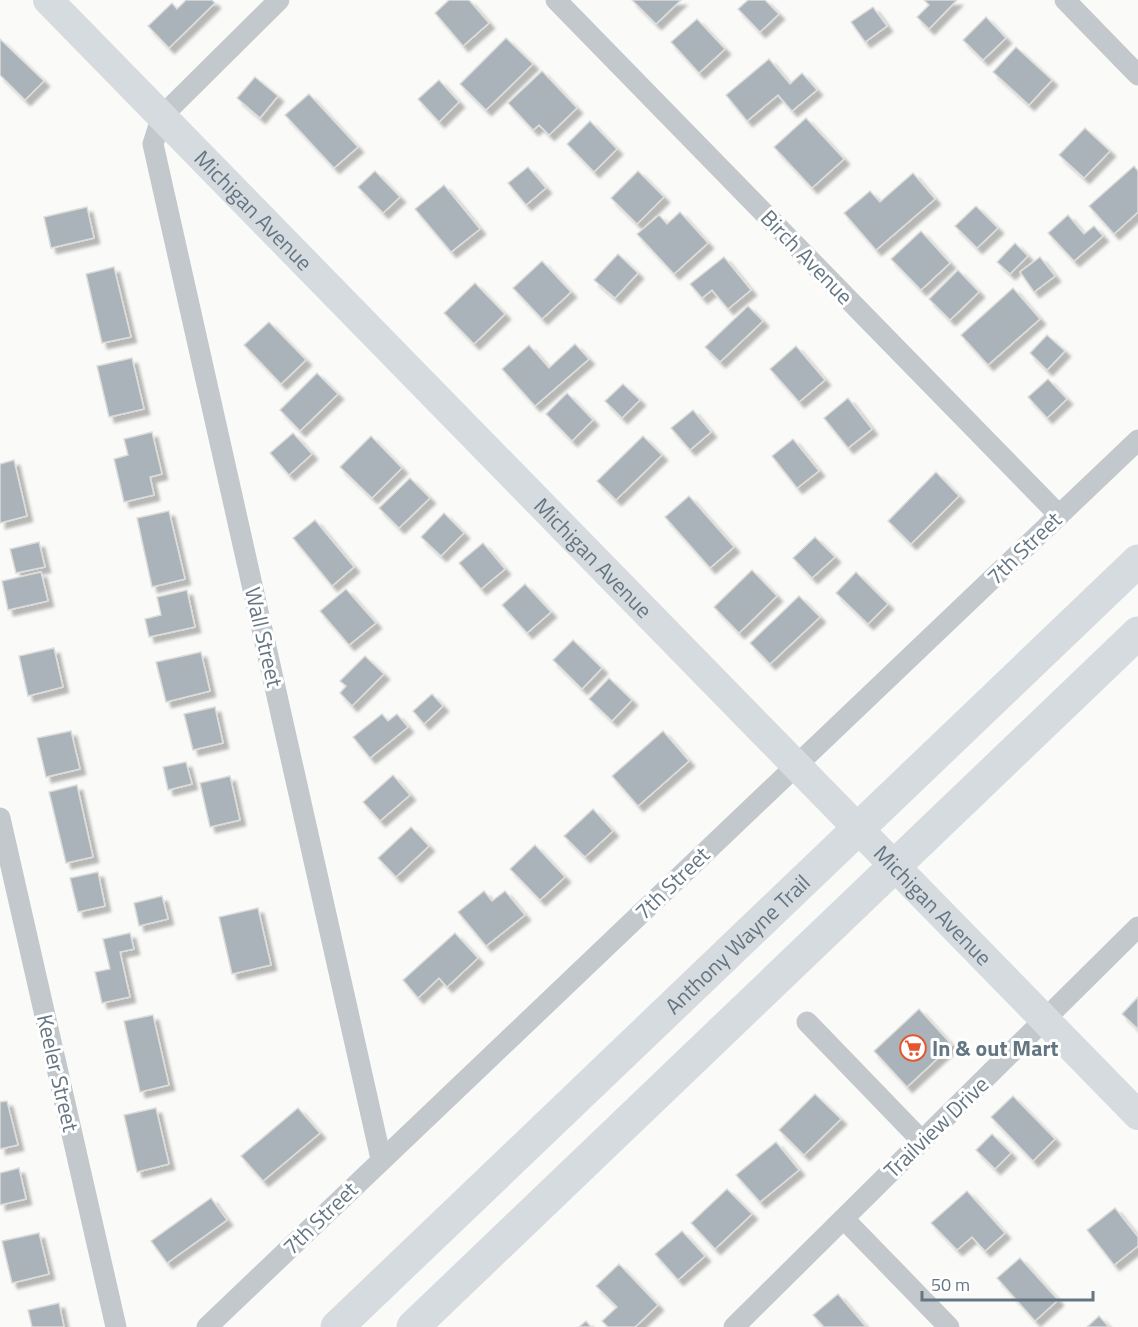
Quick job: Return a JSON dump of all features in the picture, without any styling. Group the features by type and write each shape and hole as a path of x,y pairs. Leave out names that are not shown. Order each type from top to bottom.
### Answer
{"highway":[{"name":"Anthony Wayne Trail","path":"337,1327 1138,561"},
{"path":"413,1327 1138,633"}],"street":[{"name":"Michigan Avenue","path":"48,0 1138,1115"},
{"path":"162,116 279,0"},
{"name":"Birch Avenue","path":"555,0 1059,515"},
{"path":"1065,0 1138,75"},
{"name":"Wall Street","path":"162,116 153,144 381,1159"},
{"name":"7th Street","path":"207,1327 1138,440"},
{"name":"Keeler Street","path":"0,818 116,1327"},
{"name":"Trailview Drive","path":"734,1327 1138,927"},
{"path":"807,1022 922,1141"},
{"path":"844,1220 949,1327"}],"building":[{"path":"186,0 212,0 215,3 169,48 148,26 172,3 177,9"},
{"path":"449,0 469,0 489,23 463,46 435,13"},
{"path":"632,0 681,0 656,24"},
{"path":"748,0 765,0 779,14 760,32 738,9"},
{"path":"924,0 957,0 929,29 917,17 929,5"},
{"path":"873,7 887,26 865,42 851,22"},
{"path":"986,17 1006,38 983,60 963,40"},
{"path":"697,19 725,49 699,73 671,42"},
{"path":"506,38 533,64 486,110 460,84"},
{"path":"0,39 44,81 25,100 0,75"},
{"path":"1016,47 1052,80 1029,105 993,72"},
{"path":"769,59 790,84 802,73 817,90 792,111 778,95 747,121 726,95"},
{"path":"542,71 577,108 549,135 539,125 533,130 508,103"},
{"path":"255,77 278,96 260,118 237,98"},
{"path":"439,80 459,102 439,122 418,99"},
{"path":"309,94 358,147 334,168 285,115"},
{"path":"806,118 844,159 812,188 774,147"},
{"path":"590,121 617,149 594,172 567,144"},
{"path":"1085,128 1110,151 1084,178 1059,155"},
{"path":"1134,166 1138,171 1138,212 1114,234 1089,206"},
{"path":"528,167 546,188 526,205 508,183"},
{"path":"375,171 400,197 383,213 358,187"},
{"path":"638,171 664,197 637,224 611,198"},
{"path":"913,173 935,199 876,250 844,213 870,191 880,202"},
{"path":"444,185 480,229 451,252 415,209"},
{"path":"976,206 998,228 977,248 955,226"},
{"path":"87,207 94,238 51,248 44,217"},
{"path":"680,212 708,243 674,274 637,234 659,215 667,224"},
{"path":"1068,215 1084,234 1094,226 1103,236 1074,261 1048,233"},
{"path":"921,231 950,263 921,290 891,259"},
{"path":"1015,243 1028,256 1010,274 997,262"},
{"path":"618,254 638,273 615,298 594,280"},
{"path":"724,257 751,290 728,309 712,290 702,298 690,284"},
{"path":"1040,257 1055,276 1034,292 1020,272"},
{"path":"542,261 571,292 542,319 513,288"},
{"path":"114,267 131,337 102,343 86,274"},
{"path":"958,270 979,292 950,320 929,299"},
{"path":"475,283 505,314 474,344 444,313"},
{"path":"1013,288 1040,319 988,365 961,335"},
{"path":"748,306 763,321 720,362 705,347"},
{"path":"269,322 306,360 281,384 244,345"},
{"path":"1047,335 1065,351 1047,370 1030,353"},
{"path":"575,344 589,359 535,406 502,369 529,345 549,368"},
{"path":"796,346 825,380 799,402 770,369"},
{"path":"132,358 144,409 109,417 97,366"},
{"path":"317,373 338,394 300,431 280,410"},
{"path":"1048,379 1067,399 1047,418 1028,397"},
{"path":"623,384 640,400 622,418 605,401"},
{"path":"567,393 593,420 572,441 546,414"},
{"path":"848,398 872,429 848,448 824,418"},
{"path":"693,410 711,432 690,450 671,428"},
{"path":"152,432 162,474 150,477 154,495 124,502 114,459 128,455 124,439"},
{"path":"293,433 312,454 289,475 270,453"},
{"path":"371,436 402,468 372,498 340,467"},
{"path":"643,436 662,455 616,500 597,481"},
{"path":"793,439 819,471 797,488 772,456"},
{"path":"14,460 27,516 0,523 0,464"},
{"path":"936,472 959,496 911,544 888,521"},
{"path":"410,478 430,498 399,528 379,508"},
{"path":"689,496 734,547 710,568 665,517"},
{"path":"169,511 185,579 152,587 137,518"},
{"path":"444,513 464,533 441,556 421,537"},
{"path":"315,520 354,567 332,586 293,538"},
{"path":"815,537 835,557 812,578 793,558"},
{"path":"39,542 45,567 16,573 10,549"},
{"path":"483,543 505,569 481,589 459,563"},
{"path":"752,570 777,596 739,633 714,607"},
{"path":"41,572 48,601 8,610 2,581"},
{"path":"856,572 888,604 868,624 836,593"},
{"path":"525,584 551,612 527,633 502,605"},
{"path":"346,589 376,623 349,645 320,611"},
{"path":"187,590 195,627 149,637 145,619 161,615 157,597"},
{"path":"799,596 820,617 770,664 750,643"},
{"path":"573,640 602,668 582,689 553,660"},
{"path":"54,648 63,687 28,696 19,656"},
{"path":"201,652 210,691 166,702 156,662"},
{"path":"365,656 384,674 352,706 340,693 346,686 340,681"},
{"path":"609,678 632,700 612,721 589,699"},
{"path":"432,694 443,706 424,724 413,711"},
{"path":"215,707 223,743 193,750 184,714"},
{"path":"382,714 388,721 397,714 408,727 370,758 353,737"},
{"path":"71,731 80,769 46,777 37,738"},
{"path":"663,731 689,761 638,806 612,776"},
{"path":"186,762 192,784 168,790 163,767"},
{"path":"393,775 410,795 380,821 363,802"},
{"path":"230,776 240,820 210,827 200,783"},
{"path":"77,785 93,857 66,863 49,792"},
{"path":"593,809 613,831 585,857 564,836"},
{"path":"411,827 429,846 396,877 378,858"},
{"path":"535,845 565,877 540,900 510,869"},
{"path":"98,872 105,906 78,912 70,878"},
{"path":"484,891 492,901 505,891 525,915 486,946 458,912"},
{"path":"162,896 168,919 139,926 134,903"},
{"path":"258,908 271,965 232,974 219,917"},
{"path":"130,933 134,949 120,952 130,997 102,1003 95,972 110,969 103,939"},
{"path":"455,933 478,958 447,987 439,978 418,998 403,980"},
{"path":"1138,997 1138,1029 1122,1014"},
{"name":"In & out Mart","path":"919,1009 952,1045 907,1087 874,1051"},
{"path":"153,1015 169,1085 140,1092 124,1021"},
{"path":"815,1094 841,1119 804,1155 779,1130"},
{"path":"1013,1096 1055,1139 1033,1161 991,1117"},
{"path":"7,1101 18,1145 0,1149 0,1102"},
{"path":"156,1108 169,1164 137,1172 124,1115"},
{"path":"298,1108 320,1133 263,1181 241,1156"},
{"path":"992,1134 1011,1153 995,1169 976,1150"},
{"path":"776,1142 799,1170 760,1202 736,1175"},
{"path":"19,1168 26,1199 0,1205 0,1173"},
{"path":"727,1189 752,1214 715,1249 691,1223"},
{"path":"967,1191 1005,1233 985,1251 972,1237 957,1250 931,1223"},
{"path":"211,1198 227,1220 167,1263 151,1241"},
{"path":"1115,1208 1138,1237 1138,1246 1114,1265 1087,1230"},
{"path":"682,1231 705,1256 678,1280 655,1254"},
{"path":"39,1233 49,1274 12,1283 2,1241"},
{"path":"1020,1258 1058,1300 1035,1321 997,1278"},
{"path":"619,1264 658,1305 635,1327 608,1327 602,1321 617,1307 596,1286"},
{"path":"838,1294 866,1327 824,1327 813,1315"},
{"path":"59,1303 64,1327 32,1327 28,1310"},
{"path":"1099,1316 1109,1327 1087,1327"},
{"path":"586,1321 591,1327 579,1327"}],"place":[{"name":"In & out Mart","path":"913,1048"}]}
